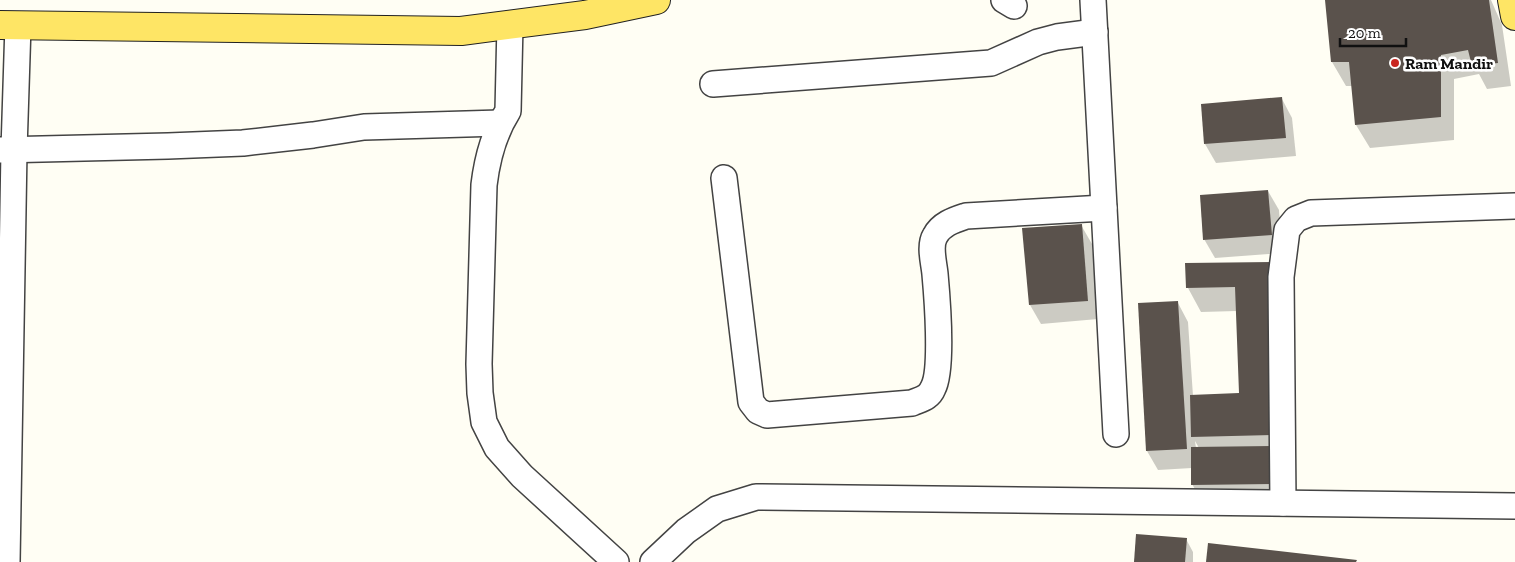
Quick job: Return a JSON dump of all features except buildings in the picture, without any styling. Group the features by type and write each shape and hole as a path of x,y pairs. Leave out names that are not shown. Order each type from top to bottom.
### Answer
{"main road":[{"path":"9,25 461,31 524,11 585,15 656,0"},
{"path":"1512,0 1515,16"}],"street":[{"path":"1093,0 1116,434"},
{"path":"524,11 508,111 500,123 487,165 484,185 479,364 484,422 497,448 522,476 616,562"},
{"path":"7,562 7,150 9,25"},
{"path":"713,84 991,63 1038,42 1057,37 1095,32"},
{"path":"7,150 243,142 313,135 364,127 500,123"},
{"path":"724,178 751,402 758,411 767,415 912,403 926,398 934,387 937,370 938,305 932,250 934,237 943,226 953,220 966,216 1104,208"},
{"path":"1283,503 1281,276 1287,230 1296,219 1311,213 1515,206"},
{"path":"653,562 686,531 717,509 756,497 1515,506"}],"place":[{"name":"Ram Mandir","path":"1395,63"}]}
